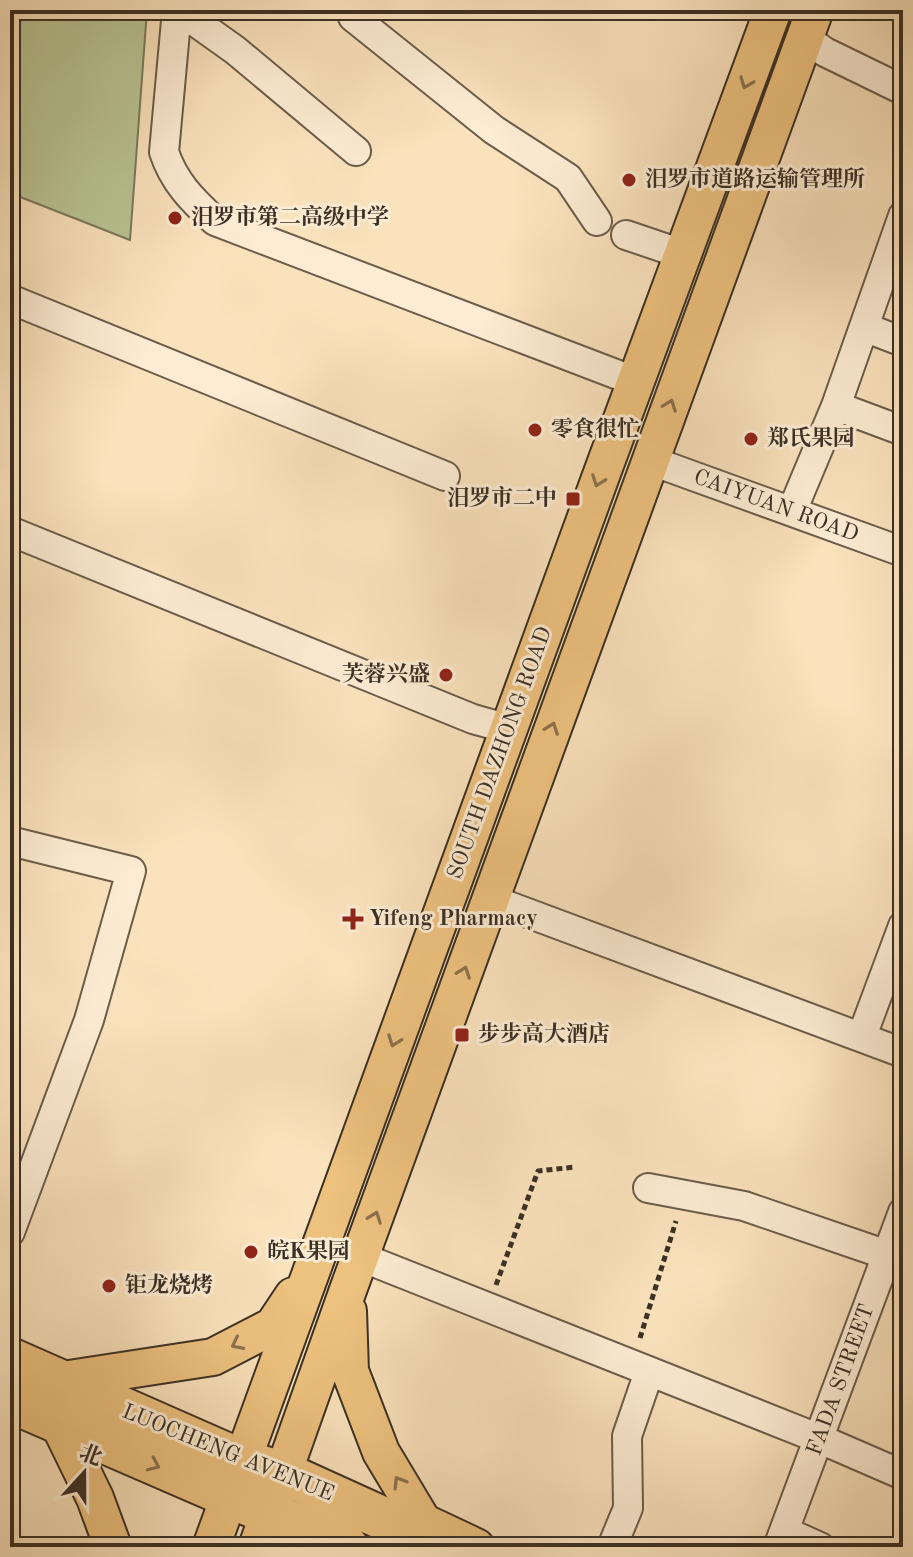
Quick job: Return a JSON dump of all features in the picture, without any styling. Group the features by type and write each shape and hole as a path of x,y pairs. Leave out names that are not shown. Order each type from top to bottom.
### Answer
{"highway":[{"name":"LUOCHENG AVENUE","path":"10,1359 252,1477"},
{"name":"LUOCHENG AVENUE","path":"10,1401 58,1422 252,1477 446,1547"},
{"name":"LUOCHENG AVENUE","path":"252,1477 263,1530 347,1547"}],"main road":[{"name":"SOUTH DAZHONG ROAD","path":"252,1477 254,1427 770,11"},
{"name":"SOUTH DAZHONG ROAD","path":"252,1477 354,1273 810,24"},
{"path":"56,1381 213,1357 273,1326 310,1272"},
{"path":"354,1273 350,1371 381,1452 423,1522 476,1547"},
{"path":"58,1422 95,1498 113,1547"},
{"path":"211,1547 252,1477"}],"street":[{"path":"356,151 235,50 178,10 164,152 171,173 215,221 634,381"},
{"path":"353,17 494,130 568,178 597,221"},
{"path":"810,24 825,52 903,90"},
{"path":"792,511 836,406 864,327 893,276 903,216"},
{"path":"626,235 682,254"},
{"path":"10,299 445,476"},
{"path":"864,327 903,342"},
{"path":"836,406 903,431"},
{"name":"CAIYUAN ROAD","path":"649,460 903,552"},
{"path":"10,531 473,719 509,729"},
{"path":"10,841 131,871 89,1020 10,1232"},
{"path":"490,899 903,1053"},
{"path":"862,1036 903,926"},
{"path":"648,1188 744,1206 887,1255"},
{"name":"FADA STREET","path":"781,1539 903,1212"},
{"path":"354,1273 488,1308 820,1439 903,1475"},
{"path":"612,1547 628,1508 627,1436 640,1369"},
{"path":"781,1539 820,1547"}],"path":[{"path":"488,1308 538,1171 575,1167"},
{"path":"640,1369 684,1195"}],"green space":[{"path":"10,10 147,10 130,240 10,193"}],"place":[{"name":"汨罗市道路运输管理所","path":"629,180"},
{"name":"汨罗市第二高级中学","path":"175,218"},
{"name":"零食很忙","path":"535,430"},
{"name":"郑氏果园","path":"751,439"},
{"name":"汨罗市二中","path":"573,499"},
{"name":"芙蓉兴盛","path":"446,675"},
{"name":"Yifeng Pharmacy","path":"353,919"},
{"name":"步步高大酒店","path":"462,1035"},
{"name":"皖K果园","path":"251,1252"},
{"name":"钜龙烧烤","path":"109,1286"}]}
